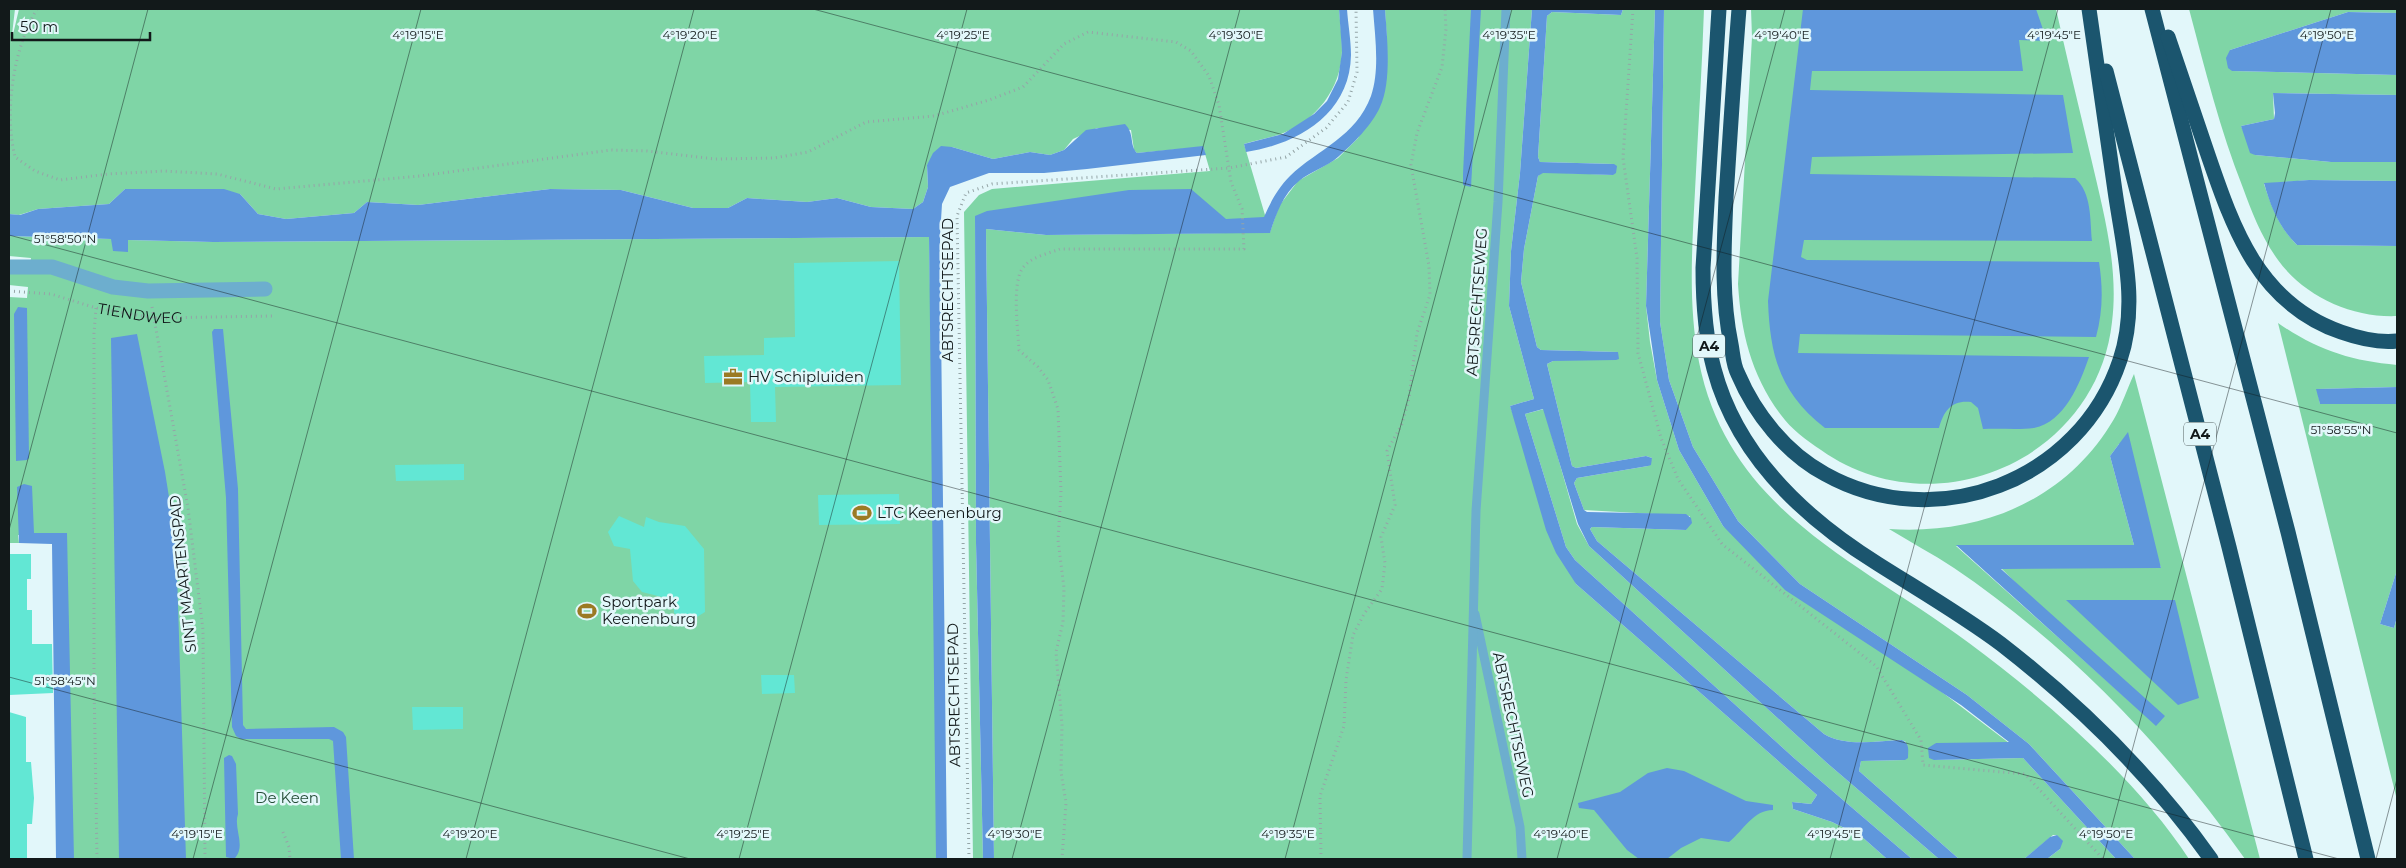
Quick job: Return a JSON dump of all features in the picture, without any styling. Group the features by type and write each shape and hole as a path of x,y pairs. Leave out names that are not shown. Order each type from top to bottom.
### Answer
{"highway":[{"name":"A4","path":"1719,9 1703,268 1704,308 1714,371 1728,407 1746,443 1787,494 1814,519 1877,564 1957,613 1999,643 2081,710 2144,775 2174,810 2211,859"},
{"name":"A4","path":"1739,9 1723,265 1726,323 1736,372 1760,415 1783,441 1803,459 1825,474 1858,488 1910,500 1956,497 2001,487 2033,470 2062,449 2090,419 2107,392 2120,359 2128,326 2127,269 2090,9"},
{"name":"A4","path":"2090,9 2224,528 2306,859"},
{"path":"2152,9 2288,532 2368,859"},
{"path":"2159,9 2227,208 2251,259 2278,294 2299,311 2324,326 2355,337 2397,341"}],"street":[{"name":"TIENDWEG","path":"9,267 52,267 113,287 148,291 265,289"}],"lane":[{"name":"ABTSRECHTSEWEG","path":"1467,859 1472,596 1476,511 1498,202 1506,9"},
{"name":"ABTSRECHTSEWEG","path":"1472,596 1520,827 1522,859"}],"path":[{"path":"37,9 17,53 9,133 15,158 35,171 60,180 108,174 173,172 217,174 276,189 420,176 611,150 647,151 715,159 774,158 808,152 866,122 934,116 989,100 1023,87 1064,44 1088,32 1176,42 1191,51 1209,76 1219,104 1231,182 1242,209 1244,249 1060,249 1032,260 1022,270 1017,290 1018,350 1048,380 1058,409 1061,493 1058,540 1064,588 1063,622 1056,652 1062,726 1061,772 1066,803 1062,859"},
{"name":"ABTSRECHTSEPAD","path":"969,859 957,235 957,216 966,192 992,184 1228,168 1286,157 1326,128 1348,102 1357,72 1356,9"},
{"path":"1321,859 1320,796 1344,726 1346,680 1353,635 1364,614 1382,589 1385,563 1381,537 1396,504 1387,451 1402,424 1409,398 1417,333 1430,295 1429,266 1411,165 1417,134 1442,67 1446,29 1445,9"},
{"name":"TIENDWEG","path":"9,291 51,294 96,308 154,318 274,316"},
{"path":"96,308 94,332 94,680 97,859"},
{"name":"SINT MAARTENSPAD","path":"154,318 188,508 203,630 205,859"},
{"path":"283,832 289,847 290,859"}],"green space":[{"path":"9,9 15,9 11,43 19,9 1339,9 1342,46 1341,65 1337,78 1324,102 1305,121 1294,128 1281,134 1244,144 1270,232 1279,206 1298,181 1338,158 1358,138 1385,87 1387,41 1385,9 1532,9 1520,173 1511,251 1509,306 1534,399 1510,406 1576,584 1817,795 1811,804 1792,802 1793,809 1832,822 1861,836 1887,859 994,859 986,229 1046,235 1226,233 975,216 976,543 983,859 973,859 964,212 979,195 992,189 1210,171 1203,147 1137,153 1134,150 1131,130 1097,128 1073,139 1064,150 1050,155 1030,152 993,159 952,147 927,165 928,187 923,202 913,209 871,207 837,198 807,202 747,198 728,208 693,208 621,190 550,189 418,205 367,202 354,213 286,219 258,214 240,194 125,189 109,204 38,209 19,215 9,214"},
{"path":"1623,9 1655,9 1646,306 1657,380 1679,450 1723,526 2009,743 1936,743 1934,760 2023,758 2116,859 2047,859 2060,849 2057,835 2053,835 2024,859 1959,859 1859,771 1861,761 1905,760 1906,742 1902,740 1851,742 1842,741 1824,734 1597,541 1590,529 1592,527 1686,530 1690,516 1584,510 1574,483 1577,478 1648,466 1652,458 1646,456 1576,468 1572,466 1547,364 1553,361 1618,352 1541,350 1537,347 1521,282 1524,249 1538,176 1543,172 1613,175 1614,164 1540,162 1538,157 1547,16 1552,12 1621,15"},
{"path":"1664,9 1704,9 1692,255 1693,319 1699,362 1715,414 1738,458 1769,495 1804,528 1843,558 1969,643 2058,715 2088,742 2143,799 2189,859 2135,859 2029,744 1967,695 1800,584 1738,521 1693,447 1669,380 1660,322"},
{"path":"1751,9 2056,9 2105,218 2112,260 2114,301 2112,322 2100,370 2076,411 2043,444 2003,468 1958,481 1912,483 1865,473 1821,450 1789,425 1781,415 1755,369 1745,336 1739,302 1738,284 1752,37"},
{"path":"2189,9 2397,9 2397,13 2348,12 2230,50 2232,71 2397,75 2397,95 2273,93 2274,119 2241,126 2255,155 2331,162 2397,162 2397,181 2309,180 2264,184 2277,217 2285,231 2297,245 2397,246 2397,316 2363,313 2346,309 2330,302 2301,284 2289,273 2272,252 2254,216 2227,144"},
{"name":"Sportpark Keenenburg","path":"9,236 112,239 128,249 128,240 213,242 929,237 941,859 70,859 66,535 18,535 19,543 9,543 9,297 27,298 28,287 9,285 9,273 29,274 31,258 9,256"},
{"path":"2278,323 2307,340 2335,353 2364,361 2397,365 2397,387 2317,389 2320,404 2397,404 2397,570 2380,624 2394,628 2397,617 2397,800"},
{"path":"2134,374 2260,859 2245,859 2182,777 2148,738 2113,700 2037,630 1946,563 1889,529 1923,529 1956,526 1988,518 2018,507 2046,491 2071,472 2094,448 2120,408","holes":["2119,444 2161,568 2001,568 2156,725 1956,546 2134,545 2110,456"]},
{"path":"1544,409 1577,524 1589,546 1827,763 1939,859 1912,859 1794,758 1575,560 1566,547 1525,414"}],"water":[{"path":"1339,9 1347,9 1351,55 1348,76 1341,94 1331,110 1318,123 1284,142 1246,152 1244,144 1283,134 1314,114 1327,101 1338,79 1342,52"},
{"path":"1373,9 1385,9 1387,32 1388,59 1386,85 1384,97 1377,114 1344,152 1293,186 1281,205 1270,233 1046,235 986,229 994,859 983,859 976,543 975,216 987,211 1129,190 1191,189 1226,219 1264,217 1275,195 1290,176 1346,132 1364,110 1371,96 1375,75 1376,53"},
{"path":"1471,9 1481,9 1471,187 1463,185 1463,174"},
{"path":"1532,9 1623,9 1621,15 1552,12 1547,16 1538,157 1540,162 1614,164 1617,166 1616,173 1613,175 1543,173 1538,176 1524,249 1521,282 1537,347 1541,350 1618,352 1619,359 1616,360 1553,361 1547,364 1572,466 1576,468 1646,456 1652,458 1651,465 1648,466 1577,478 1574,483 1584,510 1587,512 1686,514 1691,518 1692,523 1686,530 1592,527 1590,529 1597,541 1824,734 1842,741 1851,742 1902,740 1905,742 1908,758 1905,760 1861,761 1859,771 1959,859 1939,859 1827,763 1589,546 1578,524 1543,409 1525,414 1566,547 1575,560 1794,758 1912,859 1887,859 1861,836 1832,822 1793,809 1792,802 1811,804 1817,795 1576,584 1556,553 1546,530 1510,406 1534,399 1509,306 1511,251 1520,173"},
{"path":"1655,9 1664,9 1660,322 1669,380 1693,447 1738,521 1800,584 1967,695 2029,744 2135,859 2116,859 2023,758 1934,760 1929,758 1928,748 1936,743 2009,742 1961,705 1785,590 1723,526 1679,450 1657,380 1646,306"},
{"path":"1803,9 2036,9 2047,41 2019,40 2023,71 1812,71 1810,90 2063,95 2073,153 1812,157 1810,174 2075,178 2085,191 2092,241 1804,240 1801,257 1807,260 2099,262 2102,300 2096,337 1800,334 1798,353 2089,357 2070,400 2063,410 2045,424 2028,429 1983,429 1978,408 1971,402 1964,402 1954,405 1946,411 1939,428 1825,428 1797,401 1788,387 1780,372 1771,339 1768,301"},
{"path":"2348,12 2397,13 2397,75 2232,71 2228,68 2226,58 2230,50"},
{"path":"2273,93 2397,95 2397,162 2331,162 2250,153 2241,126 2274,119"},
{"path":"1125,124 1130,132 1133,146 1137,153 1203,146 1206,155 1044,173 989,173 950,187 942,204 940,236 947,859 936,859 929,237 213,242 128,240 128,252 113,251 111,239 9,236 9,214 20,215 38,209 109,204 125,189 224,189 240,194 258,214 286,219 354,213 367,202 418,205 550,189 621,190 693,208 728,208 747,198 807,202 837,198 871,207 913,209 923,202 928,187 927,165 933,153 941,146 952,147 993,159 1030,152 1050,155 1064,150 1086,130"},
{"path":"2309,180 2397,181 2397,246 2297,245 2276,217 2264,183"},
{"path":"18,307 27,308 29,458 16,461 14,314"},
{"path":"214,329 223,329 238,489 243,725 246,729 334,727 343,732 346,737 354,859 341,859 333,741 329,739 241,739 236,736 232,727 226,498 212,332"},
{"path":"137,334 165,472 176,541 186,859 119,859 111,338"},
{"path":"2397,387 2397,404 2320,404 2316,389"},
{"path":"2128,432 2161,568 2001,569 2165,716 2156,726 1956,545 2134,545 2110,456"},
{"path":"24,484 32,486 34,533 67,533 74,859 56,859 52,544 19,543 17,487"},
{"path":"2397,570 2397,617 2394,628 2380,624"},
{"path":"2066,600 2175,600 2199,698 2178,705"},
{"path":"229,755 232,756 236,764 237,826 240,843 238,854 234,859 226,857 224,758"},
{"path":"1667,768 1684,771 1746,801 1773,805 1773,810 1760,813 1754,817 1729,842 1701,838 1681,848 1667,859 1639,859 1627,850 1594,810 1579,808 1578,803 1620,792 1648,773"},
{"path":"2057,835 2063,841 2060,849 2047,859 2024,859 2050,837"}],"building":[{"path":"899,261 901,385 775,387 776,422 751,422 750,382 705,383 704,356 764,355 764,338 795,337 794,263"},
{"path":"464,464 464,480 396,481 395,465"},
{"path":"899,494 900,524 819,525 818,495"},
{"path":"619,516 644,527 646,517 659,522 685,526 704,549 705,612 692,620 687,620 674,613 674,600 642,592 633,581 630,549 614,546 608,532"},
{"path":"9,554 31,554 31,579 27,579 27,610 32,610 32,644 52,644 53,693 9,695"},
{"path":"761,675 794,675 795,693 762,694"},
{"path":"412,707 463,707 463,729 413,730"},
{"path":"9,712 26,717 26,762 31,762 34,798 32,824 27,824 27,859 9,859"}],"place":[{"name":"HV Schipluiden","path":"733,377"},
{"name":"LTC Keenenburg","path":"862,513"},
{"name":"Sportpark Keenenburg","path":"587,611"}],"park label":[{"name":"De Keen","path":"287,798"}]}
